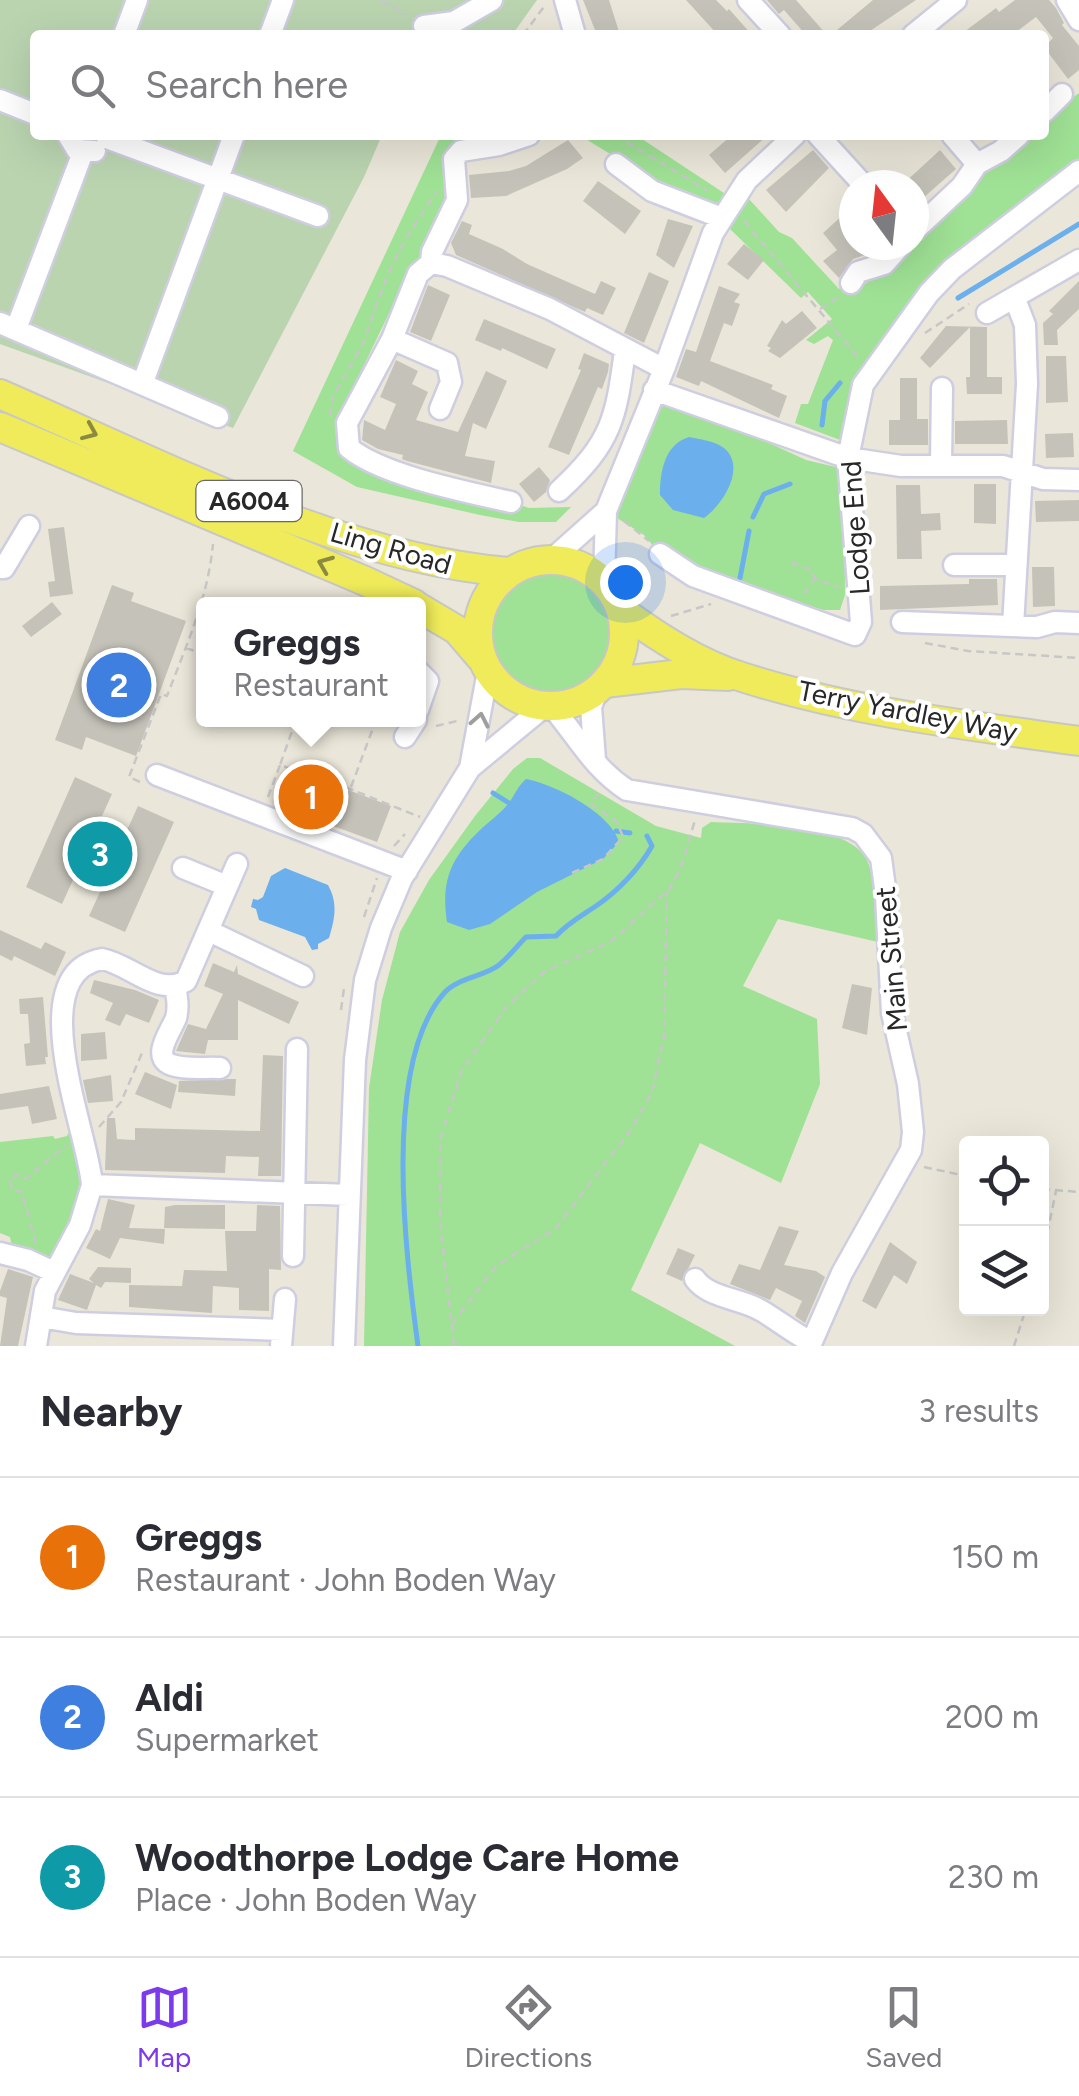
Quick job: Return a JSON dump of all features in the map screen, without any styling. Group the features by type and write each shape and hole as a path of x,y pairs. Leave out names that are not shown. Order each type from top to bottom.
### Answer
{"main road":[{"name":"Ling Road","path":"0,394 258,505 344,536 468,569 510,572"},
{"name":"Ling Road","path":"0,427 398,597"},
{"name":"A6004","path":"510,572 551,560"},
{"path":"549,706 572,704 602,686 621,656 625,638 622,611 604,582 581,566 551,560"},
{"path":"485,665 478,642 480,615 491,590 510,572"},
{"name":"Terry Yardley Way","path":"622,611 662,640 739,676 872,710 1079,741"},
{"name":"Ling Road","path":"426,612 457,630 485,665"},
{"name":"A6004","path":"485,665 506,691 524,701 549,706"},
{"name":"Terry Yardley Way","path":"602,686 681,674 739,676"}],"street":[{"path":"126,30 136,0"},
{"path":"272,30 283,0"},
{"path":"424,26 454,22 492,0"},
{"path":"565,0 574,30"},
{"path":"748,0 775,30"},
{"path":"1067,0 1079,20"},
{"path":"918,30 947,2"},
{"path":"1049,107 1062,94"},
{"path":"0,100 30,112"},
{"path":"70,140 83,152 97,151 106,140"},
{"path":"116,140 318,216"},
{"path":"142,382 232,140"},
{"path":"511,502 408,474 358,455 349,448 347,423 392,338 418,274 431,263 432,252 457,200 454,159 461,151 514,140"},
{"path":"604,582 606,511 664,369 707,248 746,180 790,140"},
{"path":"823,140 851,170"},
{"path":"956,140 977,164"},
{"path":"929,217 962,186 977,164 1013,140"},
{"path":"83,152 8,326 218,417"},
{"path":"616,164 652,190 726,211"},
{"name":"Lodge End","path":"660,554 693,576 855,635 861,622 848,458 857,405 871,373 952,269 1079,171"},
{"path":"851,283 858,272 887,260"},
{"path":"987,313 1079,260"},
{"path":"431,263 447,266 550,310 664,369"},
{"path":"1013,626 1027,384 1025,324 1015,298"},
{"path":"392,338 446,363 451,382 440,408"},
{"path":"558,491 592,460 606,433 617,409 625,350"},
{"path":"941,465 942,388"},
{"path":"654,390 848,458 901,466 1003,466 1043,480 1079,480"},
{"path":"551,560 606,511"},
{"path":"0,568 4,568 29,526"},
{"path":"954,565 1016,565"},
{"path":"902,622 1038,627 1056,622 1079,623"},
{"path":"470,768 485,665"},
{"path":"602,686 590,716 603,771"},
{"path":"344,1346 361,1002 380,928 407,871 470,768 549,706 603,771"},
{"name":"Main Street","path":"603,771 627,790 644,795 852,828 862,834 880,858 886,896 892,1013 912,1106 910,1150 842,1273 810,1344"},
{"path":"152,779 254,812 407,871"},
{"path":"36,1346 48,1269 80,1225 92,1184 72,1099 63,1035 65,996 71,980 85,964 102,958 156,983 175,986 186,981 237,864"},
{"path":"183,868 227,886"},
{"path":"209,931 303,976"},
{"path":"175,986 176,1016 163,1059 179,1066 220,1068"},
{"path":"293,1256 297,1049"},
{"path":"92,1184 349,1195"},
{"path":"0,1253 48,1269"},
{"path":"694,1279 702,1288 761,1310 810,1344"},
{"path":"40,1317 281,1338 284,1299"}],"path":[{"path":"527,30 548,0"},
{"path":"621,140 726,211 871,373"},
{"path":"606,511 644,535 660,554"},
{"path":"204,597 210,580 214,534"},
{"path":"791,562 812,570 815,579 859,595"},
{"path":"662,640 670,616 699,605 721,603"},
{"path":"152,779 129,777 161,694 168,696 196,620"},
{"path":"914,640 968,651 1079,658"},
{"path":"186,648 196,651"},
{"path":"254,812 258,801 266,803 294,727"},
{"path":"350,788 373,727"},
{"path":"280,765 411,814"},
{"path":"572,873 603,859 623,837 617,822 591,804 603,771"},
{"path":"454,1346 440,1221 440,1158 441,1137 461,1072 506,1007 544,972 610,942 667,891 681,866 700,804"},
{"path":"361,925 385,862 408,831"},
{"path":"451,1326 498,1265 555,1229 630,1131 652,1092 664,1036 667,891"},
{"path":"341,1008 344,988"},
{"path":"9,1184 14,1175 22,1175 26,1180 72,1140 102,1124 121,1102 143,1050"},
{"path":"904,1162 959,1174"},
{"path":"0,1184 9,1184"},
{"path":"9,1184 13,1190 21,1191 48,1269"},
{"path":"1049,1190 1079,1192"},
{"path":"1049,1226 1056,1191"},
{"path":"1014,1346 1023,1316"}],"green space":[{"path":"0,0 537,0 516,30 30,30 30,140 380,140 233,428 0,344"},
{"path":"1079,93 1079,171 987,240 850,395 840,440 795,423 801,404 808,404 833,340 828,336 814,344 806,340 832,319 808,292 801,298 729,228 729,207 724,214 681,197 587,140 643,140 733,199 748,198 839,289 851,278 860,288 895,260 929,260 929,227 962,186 1017,140 1049,140 1049,115"},
{"path":"439,140 464,140 451,150 457,200 431,263 420,258 411,268 348,398 349,448 529,508 571,507 556,522 519,522 480,515 357,487 293,451"},
{"path":"654,390 806,460 844,469 845,595 840,610 824,610 755,591 660,554 644,535 606,511"},
{"path":"551,560 579,565 603,581 619,605 624,633 619,661 603,685 579,701 551,706 523,701 499,685 483,661 478,633 483,605 499,581 523,565"},
{"path":"527,758 540,758 656,826 701,838 702,828 711,822 799,828 844,840 860,851 869,865 878,942 778,919 743,986 817,1019 820,1084 781,1183 700,1143 631,1290 735,1346 364,1346 369,1088 382,1000 400,932 429,880 475,816 513,769"},
{"path":"69,1132 77,1158 91,1167 54,1272 14,1256 10,1237 0,1233 0,1142 53,1136 55,1139"}],"water":[{"path":"689,437 720,445 732,460 728,488 704,518 673,510 660,495 669,453"},
{"path":"526,779 580,802 605,821 619,842 603,859 537,892 490,924 469,930 447,922 445,895 455,862 469,841 508,804"},
{"path":"285,868 328,885 331,892 333,924 329,938 318,944 318,949 312,950 305,937 259,920 256,909 251,907 253,899 263,897 271,876"}],"building":[{"path":"583,0 609,0 618,30 595,30"},
{"path":"686,0 716,0 748,30 713,30"},
{"path":"767,0 796,0 823,30 802,30 784,10 779,14"},
{"path":"873,0 916,0 871,30 837,30"},
{"path":"1015,0 1049,0 1079,46 1079,70 1068,79 1049,54 1053,38 1049,30 1036,17 1019,30 967,30 996,8 999,12"},
{"path":"568,140 583,158 567,169 506,196 471,198 469,175 526,166"},
{"path":"726,140 762,140 725,173 709,155"},
{"path":"813,150 829,168 786,212 766,190"},
{"path":"940,150 956,169 929,193 929,170 918,170"},
{"path":"598,181 641,211 625,234 583,201"},
{"path":"668,219 693,226 674,268 656,255"},
{"path":"839,219 839,260 852,260 839,278 823,261 837,250 823,233"},
{"path":"462,221 472,225 469,234 595,294 601,281 616,288 603,315 587,308 585,312 456,255 451,243"},
{"path":"744,244 764,260 748,280 727,264"},
{"path":"649,272 669,281 644,343 624,333"},
{"path":"1079,281 1079,309 1057,330 1058,345 1044,345 1043,323 1053,314 1049,311"},
{"path":"428,285 450,295 431,341 410,332"},
{"path":"719,286 740,294 734,302 740,304 732,326 724,323 710,361 773,385 771,389 787,396 779,418 701,381 699,386 676,377 686,349 696,352"},
{"path":"802,311 817,328 780,358 768,351 782,320 786,324"},
{"path":"484,319 556,349 547,369 475,340"},
{"path":"946,326 987,327 987,377 1002,377 1002,394 967,394 970,327 930,368 920,358"},
{"path":"584,353 609,364 608,372 569,455 548,447 581,370 578,369"},
{"path":"1046,356 1066,356 1068,402 1046,403"},
{"path":"396,360 418,371 412,384 428,392 416,420 458,432 486,371 507,381 486,429 473,423 465,456 495,461 491,483 407,461 402,459 403,455 362,440 364,420 385,430 396,404 380,397"},
{"path":"900,378 917,378 917,419 928,419 928,445 889,445 889,420 900,420"},
{"path":"1007,420 1008,444 955,444 955,421"},
{"path":"1073,433 1074,457 1046,458 1045,434"},
{"path":"539,467 550,480 546,492 534,502 519,484"},
{"path":"974,484 996,484 996,524 974,523"},
{"path":"896,485 920,485 921,514 940,513 941,530 921,531 922,559 897,559"},
{"path":"1079,500 1079,521 1036,522 1035,501"},
{"path":"64,527 73,594 50,597 48,582 55,581 48,529"},
{"path":"1032,567 1054,567 1055,606 1033,607"},
{"path":"969,579 997,579 998,605 880,610 880,586 969,584"},
{"path":"112,585 134,593 131,601 186,621 136,756 86,737 82,750 55,740"},
{"path":"52,602 62,614 31,637 22,626"},
{"path":"305,774 391,806 377,842 292,811"},
{"path":"75,777 112,794 97,827 123,839 138,806 174,822 125,932 89,916 105,881 78,869 62,904 26,887"},
{"path":"0,930 41,949 45,942 66,952 55,976 14,956 12,961 0,955"},
{"path":"213,963 234,972 237,965 238,974 299,1002 289,1024 238,1000 238,1040 208,1040 205,1054 176,1051 188,1024 206,1029 223,994 204,986"},
{"path":"94,980 159,1000 149,1023 126,1014 120,1026 105,1020 113,1003 90,993"},
{"path":"852,984 872,988 867,1035 842,1028"},
{"path":"43,997 48,1057 46,1064 26,1066 24,1044 30,1043 28,1014 20,1014 19,999"},
{"path":"105,1032 107,1059 81,1061 81,1034"},
{"path":"263,1055 283,1056 281,1176 258,1176 259,1157 226,1156 225,1173 105,1170 107,1118 115,1118 117,1139 135,1140 135,1128 260,1131"},
{"path":"145,1072 177,1085 171,1109 135,1094"},
{"path":"111,1075 113,1101 88,1103 83,1080"},
{"path":"236,1079 235,1096 178,1092 179,1081"},
{"path":"49,1086 57,1119 32,1124 28,1106 0,1110 0,1094"},
{"path":"108,1199 135,1205 129,1228 165,1229 164,1244 120,1238 110,1259 86,1248 96,1229 100,1231"},
{"path":"225,1205 225,1229 164,1228 165,1207"},
{"path":"257,1205 280,1206 281,1270 269,1269 269,1311 239,1310 239,1288 213,1286 212,1313 129,1307 129,1285 182,1286 184,1270 227,1271 225,1231 256,1231"},
{"path":"779,1226 799,1231 784,1265 816,1271 825,1277 805,1323 795,1316 802,1301 776,1288 770,1300 730,1284 739,1264 760,1270"},
{"path":"890,1242 917,1262 907,1284 894,1275 876,1309 862,1301"},
{"path":"678,1248 695,1255 682,1281 666,1274"},
{"path":"98,1267 131,1268 131,1283 105,1282 101,1288 96,1285 87,1310 58,1300 70,1274 94,1283 89,1279"},
{"path":"8,1269 33,1277 18,1346 0,1346 7,1298 0,1296 0,1291"}],"waterway":[{"path":"958,298 1079,224"},
{"path":"822,425 825,401 840,383"},
{"path":"753,517 764,494 790,484"},
{"path":"740,578 749,531"},
{"path":"493,793 509,803"},
{"path":"616,831 630,833"},
{"path":"418,1346 404,1214 403,1162 412,1065 425,1024 450,987 499,965 526,937 556,936 612,894 652,846 647,836"}],"place":[{"name":"Aldi","path":"119,685"},
{"name":"Greggs","path":"311,797"},
{"name":"Woodthorpe Lodge Care Home","path":"100,854"}]}
